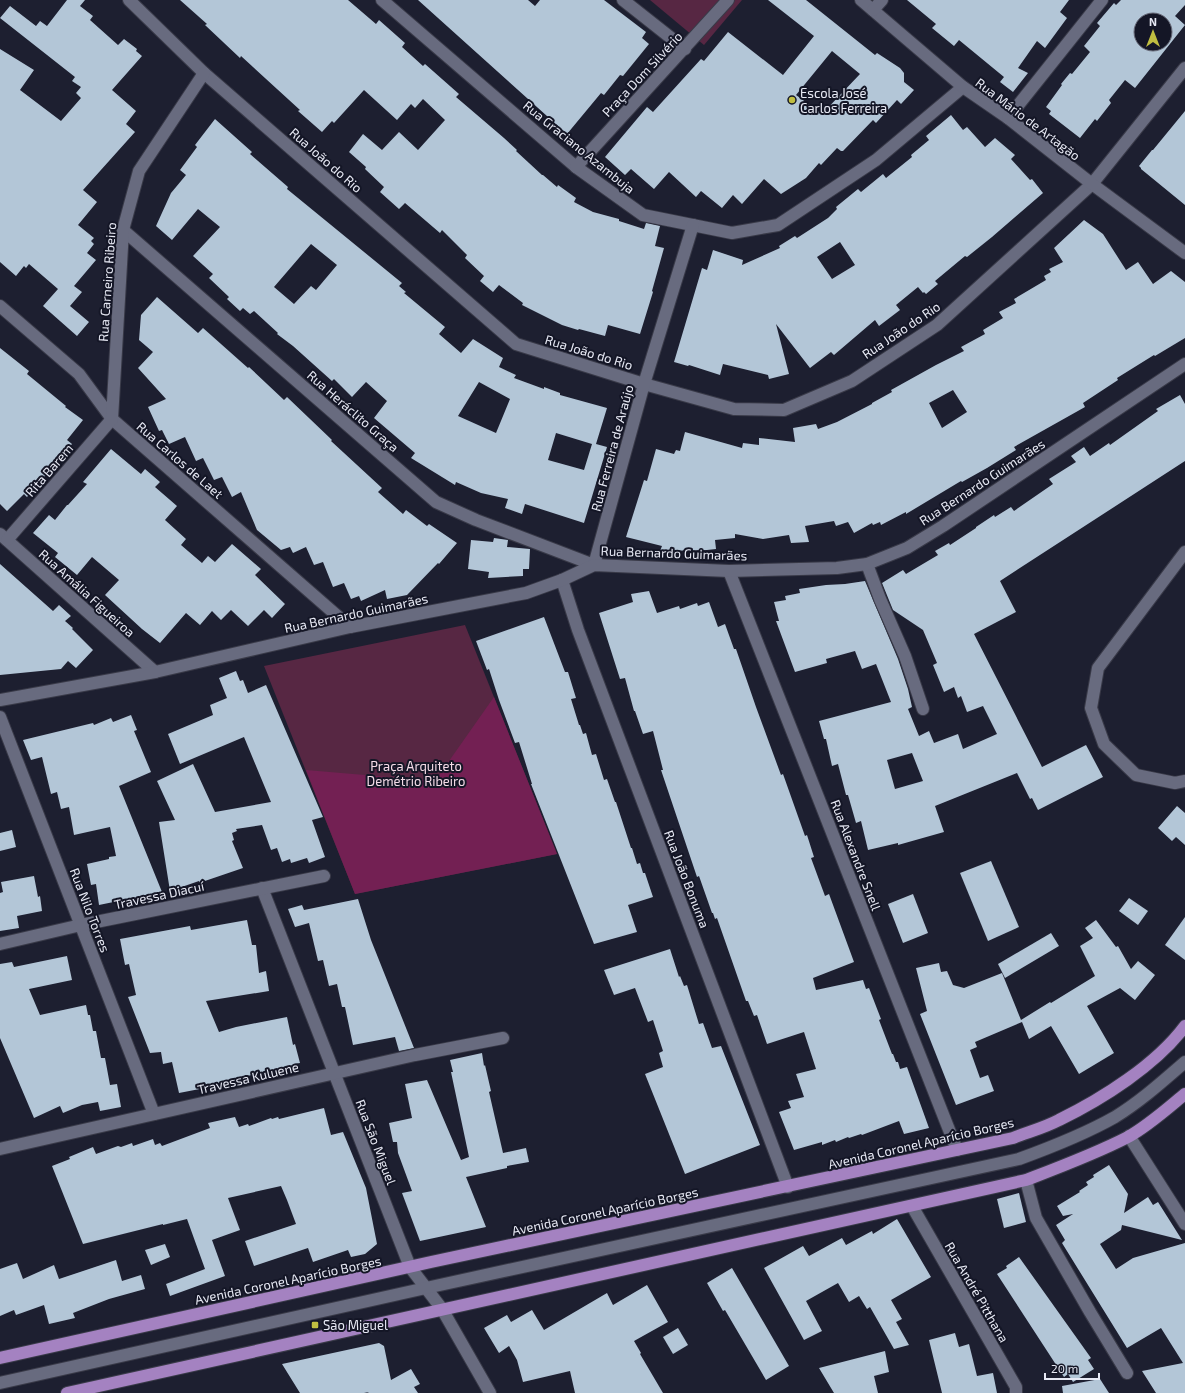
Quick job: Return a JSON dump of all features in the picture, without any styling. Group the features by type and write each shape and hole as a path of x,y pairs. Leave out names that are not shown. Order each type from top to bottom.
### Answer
{"main road":[{"name":"Avenida Coronel Aparício Borges","path":"0,1358 410,1267 1013,1138 1058,1121 1101,1097 1139,1072 1176,1038 1185,1026"},
{"path":"67,1393 1026,1180 1080,1160 1129,1136 1185,1094"}],"street":[{"name":"Rua João do Rio","path":"129,0 204,73 516,344 644,384 734,409 784,410 845,384 937,326 1092,184 1185,68"},
{"name":"Rua Graciano Azambuja","path":"382,0 576,167 643,215 732,233 778,225 876,160 963,87"},
{"path":"623,0 685,49"},
{"name":"Praça Dom Silvério","path":"576,167 728,0"},
{"name":"Rua Mário de Artagão","path":"861,0 963,87 1008,118 1092,184 1185,253"},
{"path":"873,10 882,0"},
{"path":"1008,118 1102,0"},
{"name":"Rua Carneiro Ribeiro","path":"112,419 123,230 139,171 204,73"},
{"name":"Rua Ferreira de Araújo","path":"594,565 644,384 693,225"},
{"name":"Rua Heráclito Graça","path":"123,230 436,502 476,520 594,565"},
{"name":"Rua Carlos de Laet","path":"0,306 79,374 112,419 350,627"},
{"name":"Rua Bernardo Guimarães","path":"0,700 155,672 350,627 526,593 562,580 594,565 729,571 837,568 867,564 906,548 943,526 1185,364"},
{"name":"Rita Barem","path":"3,537 112,419"},
{"name":"Rua Amália Figueiroa","path":"3,537 155,672"},
{"path":"1185,552 1098,668 1091,708 1104,744 1136,775 1175,783 1185,782"},
{"path":"867,564 880,599 905,656 923,709"},
{"name":"Rua Alexandre Snell","path":"729,571 957,1150"},
{"name":"Rua João Bonuma","path":"562,580 587,652 788,1187"},
{"name":"Rua Nilo Torres","path":"0,717 154,1114"},
{"name":"Travessa Diacuí","path":"0,944 81,925 324,876"},
{"name":"Rua São Miguel","path":"262,888 410,1267 442,1309 490,1393"},
{"name":"Travessa Kuluene","path":"0,1149 334,1073 503,1038"},
{"path":"0,1383 426,1288 1019,1159 1069,1140 1115,1116 1152,1091 1185,1062"},
{"path":"1129,1136 1185,1224"},
{"path":"1026,1180 1036,1218 1090,1312 1127,1372"},
{"name":"Rua André Pitthana","path":"912,1206 1016,1387 1016,1393"}],"green space":[{"path":"650,0 742,0 704,45"},
{"name":"Praça Arquiteto Demétrio Ribeiro","path":"465,625 557,854 355,894 264,666"}],"shaded area":[{"path":"494,697 557,854 355,894 306,770 435,781"}],"building":[{"path":"67,0 85,0 80,6 93,16 90,20 118,45 124,39 137,49 136,51 142,56 112,90 136,111 126,124 135,132 83,190 97,202 78,225 94,238 91,241 94,244 87,253 96,260 74,286 82,292 70,306 89,322 77,336 43,306 58,289 29,264 26,268 24,266 16,276 0,262 0,49 34,70 20,90 61,121 81,98 76,93 81,87 72,81 75,77 0,18 10,6 36,26 40,21 47,26"},
{"path":"180,0 348,0 376,24 379,20 405,43 402,47 423,66 425,64 459,94 456,97 504,138 542,175 557,187 558,185 576,198 574,202 593,212 619,219 619,221 644,229 646,223 660,226 655,246 664,248 652,291 653,292 640,334 608,325 605,336 578,330 562,325 522,305 523,303 499,285 493,292 480,281 484,276 465,258 467,255 442,230 440,233 405,203 399,209 380,192 384,187 365,169 366,167 349,152 363,134 382,150 399,132 418,150 445,120 423,99 415,108 411,104 397,120 364,90 334,123 332,121 322,132 241,56 240,58 205,25 207,24"},
{"path":"418,0 528,0 535,6 540,0 604,0 646,32 642,38 649,44 623,76 620,75 604,95 601,93 567,134"},
{"path":"768,0 806,0 875,55 877,53 900,68 904,73 904,82 914,90 901,104 897,100 876,123 873,120 843,151 837,148 821,165 819,163 806,178 781,194 764,179 742,204 733,195 722,208 701,191 696,197 669,172 654,189 631,169 625,175 605,157 647,107 653,112 701,59 704,61 728,32 783,75 814,36","holes":["832,51 860,74 822,114 796,95"]},
{"path":"907,0 1069,0 1060,12 1067,18 1045,48 1037,41 1018,68 1028,73 1013,92 1000,82 1004,77 959,40 954,46 932,28 936,24"},
{"path":"1121,0 1185,0 1185,5 1175,16 1185,25 1173,40 1173,12 1133,12 1133,52 1164,52 1135,88 1125,80 1109,100 1111,103 1097,121 1095,119 1080,138 1049,114 1051,111 1046,107 1062,85 1061,84 1070,73 1072,74 1090,52 1084,46 1100,26 1097,23 1114,3 1116,5"},
{"path":"1185,111 1185,205 1139,166"},
{"path":"951,115 963,130 967,127 985,147 995,138 1015,155 1011,159 1030,180 1032,179 1043,193 992,237 967,257 965,256 935,281 938,284 926,294 924,292 923,293 918,287 896,305 900,310 879,326 875,320 834,355 831,352 810,368 776,324 789,374 769,379 768,375 723,364 720,375 674,362 702,268 707,270 713,250 743,260 742,265 780,248 779,246 795,236 797,238 828,218 837,209 836,207 858,189 861,192 883,174 886,178 912,157 911,155 929,140 926,136","holes":["840,242 855,265 832,279 817,257"]},
{"path":"215,119 252,152 250,154 288,187 287,189 402,283 399,286 406,292 404,293 445,327 439,334 461,353 473,339 503,358 499,367 516,375 514,378 544,389 544,387 560,393 560,395 607,408 596,444 607,447 584,523 525,504 522,514 505,508 508,499 481,493 456,482 455,485 411,458 415,453 374,418 387,401 366,382 352,397 334,379 332,381 293,346 277,334 278,333 254,311 250,314 243,308 240,311 227,299 229,297 209,278 213,274 193,256 220,227 198,209 172,240 156,226 171,193 186,175 180,170 197,147 195,145","holes":["311,244 337,265 316,290 311,286 294,304 274,287","479,382 510,399 496,433 458,416","556,433 592,444 584,470 548,460"]},
{"path":"1084,220 1103,234 1126,270 1138,262 1153,284 1171,271 1185,282 1185,338 1117,378 1118,380 1083,403 1085,407 1014,447 1016,450 987,468 962,482 961,481 906,514 906,512 881,525 880,522 873,525 872,523 854,533 848,522 836,526 834,521 805,526 809,542 791,543 789,535 763,539 735,534 735,538 715,540 716,549 707,550 660,551 662,546 626,537 644,480 647,481 656,449 674,454 676,450 680,451 685,432 742,448 743,443 759,445 759,438 795,442 793,428 816,424 818,429 837,422 872,404 892,392 891,390 964,351 961,347 985,334 983,330 1003,318 999,312 1016,303 1014,299 1046,280 1044,276 1051,272 1049,269 1063,262 1054,248","holes":["953,390 967,412 942,428 929,403"]},
{"path":"157,297 198,333 203,328 248,368 249,367 284,400 287,397 332,440 331,441 382,488 378,492 403,514 406,510 427,526 429,524 457,543 439,564 438,563 407,595 387,599 385,590 361,601 359,596 351,599 344,583 333,587 323,562 314,565 306,547 293,553 290,547 281,550 257,530 241,492 232,497 222,477 214,480 203,458 196,461 185,437 169,444 162,430 159,431 148,407 166,399 138,368 153,352 139,340 141,315"},
{"path":"0,348 29,371 27,374 66,406 65,407 83,420 67,440 72,444 27,497 24,494 7,511 0,504"},
{"path":"1180,395 1185,404 1185,461 1000,581 1016,612 974,634 1042,767 1086,745 1103,777 1038,810 1032,798 1030,799 1017,773 935,806 944,832 898,845 898,843 868,850 861,821 856,823 848,795 846,795 838,764 832,766 826,739 824,739 819,721 891,702 876,664 862,669 855,651 826,659 827,663 795,672 776,621 779,621 774,602 786,600 785,596 800,593 799,589 865,581 898,659 912,707 908,709 919,736 929,731 934,743 958,734 963,749 997,734 983,706 967,712 961,696 958,698 954,687 944,692 933,665 937,663 923,630 893,610 882,583 903,570 906,574 938,555 935,551 949,543 950,545 994,515 995,517 1011,507 1014,511 1053,484 1049,479 1076,462 1071,456 1084,447 1090,456 1109,443 1110,445 1158,411 1156,409","holes":["912,753 923,781 895,789 887,760"]},
{"path":"111,449 141,474 145,469 160,482 155,487 177,506 165,520 186,539 181,545 202,563 208,556 215,562 232,544 261,569 255,575 285,604 272,618 264,610 248,626 231,610 221,620 212,611 200,625 186,613 160,643 142,629 105,595 119,580 92,557 77,575 55,557 58,553 33,533 49,515 55,520 87,484 83,482"},
{"path":"494,538 508,540 507,547 530,549 529,569 523,569 523,576 488,578 489,572 468,569 471,540 493,542"},
{"path":"0,564 53,611 59,605 71,616 65,621 93,650 76,668 68,661 61,669 0,675"},
{"path":"649,591 657,613 679,606 680,609 697,603 698,606 709,602 718,627 725,624 734,649 736,649 781,775 783,774 805,836 807,835 814,857 811,858 825,896 829,894 854,962 813,978 816,990 863,980 866,989 869,988 881,1019 879,1020 896,1062 898,1062 900,1069 907,1067 929,1128 904,1134 899,1121 862,1135 848,1137 836,1142 835,1140 822,1145 822,1142 794,1150 779,1112 791,1108 788,1101 804,1097 796,1074 816,1069 804,1032 767,1044 757,1015 754,1016 748,1001 746,1001 717,918 715,919 712,913 699,876 697,877 661,770 663,770 653,731 643,734 634,711 625,678 620,679 599,613 633,602 631,594"},
{"path":"544,617 565,672 568,672 576,698 571,699 579,725 583,734 586,733 592,755 596,754 604,780 607,779 637,864 640,863 643,873 645,873 653,897 628,905 637,932 594,944 531,784 519,742 515,743 489,669 487,670 476,641"},
{"path":"236,671 240,681 243,680 248,693 266,685 323,817 312,820 325,857 309,863 307,858 291,863 290,859 282,862 277,848 271,850 262,825 236,829 237,831 232,833 234,840 232,841 243,868 170,891 159,822 175,820 157,781 193,764 215,812 271,802 244,737 180,764 168,734 213,715 210,705 227,698 219,678"},
{"path":"131,715 137,730 134,731 151,772 119,786 162,892 99,905 96,884 91,885 87,864 116,856 110,827 74,835 69,807 61,809 57,792 51,794 42,757 31,760 23,740 93,723 94,725 111,718 113,722"},
{"path":"1177,806 1185,813 1185,845 1176,837 1172,841 1158,828"},
{"path":"12,830 16,847 0,851 0,833"},
{"path":"991,861 1019,927 988,941 960,873"},
{"path":"34,876 38,897 40,896 42,911 17,916 19,928 0,931 0,893 3,892 1,882"},
{"path":"913,894 928,933 903,943 888,904"},
{"path":"1129,898 1148,911 1138,925 1119,911"},
{"path":"358,899 371,940 414,1048 399,1051 395,1037 353,1045 345,1007 342,1007 337,984 329,986 323,960 318,961 309,923 295,927 288,909 302,905 304,910"},
{"path":"1185,917 1185,960 1165,945"},
{"path":"247,920 252,945 256,945 259,973 266,971 269,991 206,1001 219,1032 236,1027 287,1017 293,1045 295,1044 300,1063 293,1064 293,1067 236,1078 236,1082 179,1093 172,1062 163,1064 161,1052 150,1053 128,997 136,995 129,964 125,965 120,939 190,926 191,930"},
{"path":"1096,920 1116,947 1118,946 1131,969 1138,961 1155,975 1135,1000 1120,988 1087,1006 1114,1053 1079,1074 1051,1026 1029,1039 1022,1022 975,1042 977,1047 970,1050 980,1078 988,1075 994,1091 956,1105 920,1014 927,1011 916,968 939,963 941,972 947,971 953,985 964,988 1002,973 1021,1020 1095,976 1080,946 1093,938 1085,928"},
{"path":"1051,933 1059,946 1005,978 998,964"},
{"path":"670,949 679,977 680,976 684,986 687,985 699,1024 703,1023 712,1048 721,1046 760,1145 685,1174 645,1074 663,1067 659,1053 663,1051 653,1020 648,1022 635,988 614,995 604,970"},
{"path":"67,956 72,980 29,989 40,1015 86,1005 88,1015 90,1015 93,1031 96,1031 101,1058 105,1058 110,1085 117,1084 121,1107 100,1111 98,1102 82,1105 63,1113 60,1106 34,1118 0,1038 0,964 12,962 14,967"},
{"path":"482,1053 503,1153 526,1148 529,1162 507,1166 507,1168 466,1177 486,1227 420,1241 402,1193 412,1191 398,1153 397,1142 393,1142 389,1123 412,1118 405,1084 427,1080 461,1160 469,1157 451,1072 453,1072 450,1060"},
{"path":"324,1108 331,1135 343,1132 366,1188 377,1244 365,1254 351,1257 348,1250 313,1262 308,1248 254,1266 245,1241 296,1224 287,1200 281,1186 228,1198 240,1230 212,1240 225,1276 170,1296 166,1284 205,1269 187,1219 83,1244 52,1166 70,1159 69,1157 93,1147 96,1154 118,1146 121,1147 132,1143 133,1146 153,1139 155,1145 160,1143 162,1146 210,1128 208,1123 235,1117 239,1127 248,1124 249,1126 271,1118 278,1117 279,1119"},
{"path":"1109,1165 1128,1194 1124,1213 1148,1197 1153,1205 1158,1202 1182,1240 1122,1225 1121,1230 1100,1244 1116,1269 1133,1258 1185,1243 1185,1393 1156,1393 1142,1371 1183,1363 1161,1328 1127,1348 1062,1243 1065,1240 1056,1225 1073,1214 1063,1216 1057,1206 1080,1192 1079,1191 1088,1185 1086,1182 1094,1177 1093,1175"},
{"path":"1019,1193 1026,1222 1004,1228 997,1199"},
{"path":"897,1219 931,1277 891,1300 902,1319 896,1322 909,1345 894,1349 870,1307 867,1309 859,1296 849,1302 838,1283 806,1301 822,1331 804,1340 764,1268 803,1246 809,1256 842,1238 846,1245 872,1231 873,1234"},
{"path":"165,1244 170,1257 151,1265 145,1250"},
{"path":"1019,1257 1091,1358 1088,1360 1094,1369 1073,1382 1068,1374 1064,1377 997,1274 1007,1268 1006,1266"},
{"path":"116,1260 122,1281 141,1275 145,1289 109,1299 73,1313 75,1318 49,1324 44,1305 16,1315 14,1310 0,1316 0,1269 17,1263 23,1279 54,1265 59,1279"},
{"path":"732,1268 789,1366 766,1380 725,1310 723,1311 707,1283"},
{"path":"647,1285 668,1322 634,1341 663,1393 575,1393 570,1371 523,1382 517,1360 509,1346 499,1353 484,1328 507,1315 511,1322 532,1310 544,1330 607,1293 613,1305"},
{"path":"678,1328 688,1345 673,1354 663,1337"},
{"path":"955,1333 959,1347 969,1344 977,1376 993,1373 997,1393 942,1393 929,1340"},
{"path":"379,1343 384,1346 391,1380 411,1369 420,1384 414,1387 418,1393 300,1393 282,1364"},
{"path":"885,1351 889,1372 874,1376 878,1393 834,1393 819,1368"},
{"path":"1100,1379 1109,1393 1063,1393 1062,1386"}],"place":[{"name":"Escola José Carlos Ferreira","path":"792,100"},
{"name":"São Miguel","path":"315,1325"}]}
